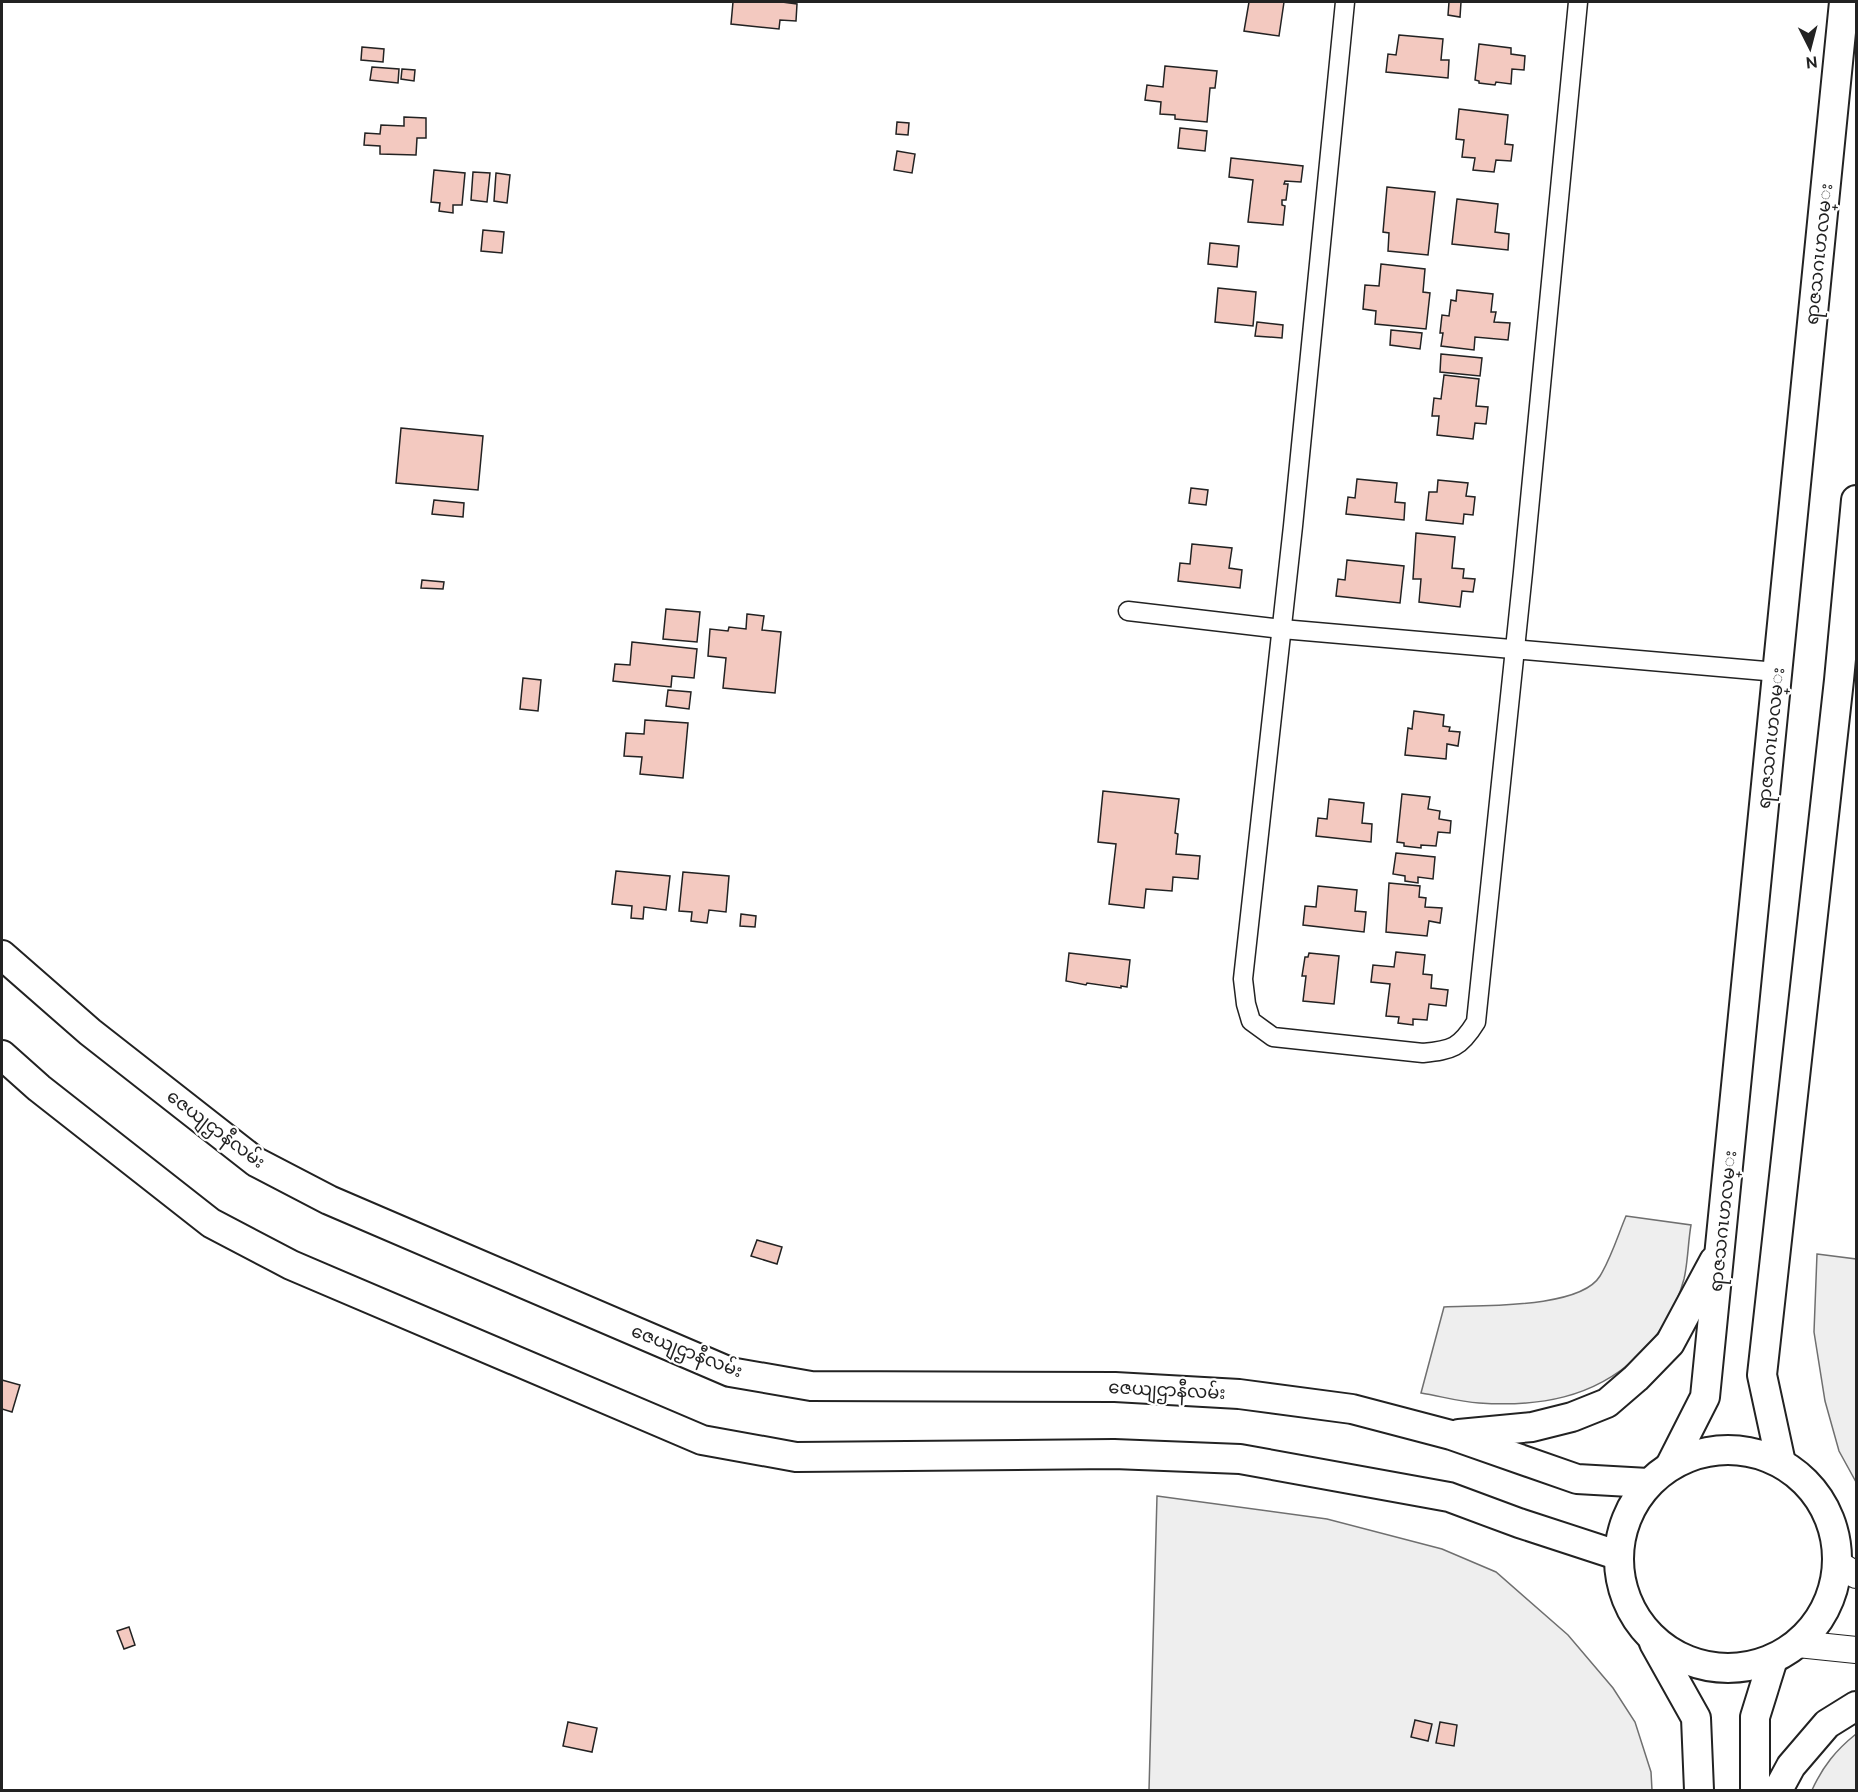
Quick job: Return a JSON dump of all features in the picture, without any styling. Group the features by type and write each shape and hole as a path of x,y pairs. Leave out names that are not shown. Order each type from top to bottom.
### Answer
{"main road":[{"name":"ရာဇသဂၤဟလမ္း","path":"1652,1639 1632,1614 1620,1586 1617,1555 1622,1529 1632,1504 1659,1474 1705,1397 1844,2"},
{"path":"1781,1462 1762,1375 1848,681 1857,500"},
{"name":"ဇေယျဌာနီလမ်း","path":"2,955 90,1032 256,1162 329,1200 730,1372 811,1386 1114,1387 1239,1394 1352,1409 1451,1435 1577,1479 1659,1474"},
{"path":"2,1055 39,1088 211,1223 291,1265 702,1440 796,1457 1113,1454 1240,1459 1449,1497 1617,1555"},
{"path":"1451,1435 1532,1427 1572,1418 1607,1403 1636,1378 1670,1343 1720,1249"},
{"path":"1652,1639 1678,1657 1709,1667 1742,1668 1773,1659 1798,1644 1819,1621 1847,1569 1824,1505 1806,1481 1781,1462 1744,1450 1706,1452 1659,1474"},
{"path":"1652,1639 1696,1718 1700,1791"},
{"path":"1798,1644 1857,1650"},
{"path":"1755,1791 1755,1717 1773,1659"},
{"path":"1778,1791 1791,1766 1827,1724 1857,1706"}],"street":[{"path":"1345,2 1244,980 1246,1004 1251,1021 1273,1037 1423,1053 1448,1050 1466,1038 1476,1022 1578,2"},
{"path":"1128,611 1282,629 1777,672"}],"shaded area":[{"path":"1626,1216 1691,1225 1681,1290 1659,1331 1637,1357 1620,1371 1583,1391 1544,1401 1479,1403 1421,1393 1444,1307 1504,1305 1551,1300 1589,1287 1604,1269"},
{"path":"1817,1254 1856,1259 1856,1482 1839,1451 1825,1401 1814,1332"},
{"path":"1157,1496 1327,1519 1442,1549 1496,1572 1568,1635 1613,1688 1635,1722 1651,1772 1652,1790 1149,1790"},
{"path":"1856,1734 1856,1790 1812,1790 1831,1759"}],"building":[{"path":"733,2 797,4 796,21 780,20 779,29 731,24"},
{"path":"1249,2 1284,2 1279,36 1244,31"},
{"path":"1449,2 1461,2 1460,17 1448,15"},
{"path":"1399,35 1443,39 1441,60 1449,60 1448,78 1386,72 1388,54 1396,55"},
{"path":"1479,44 1511,48 1511,54 1525,56 1524,70 1512,69 1511,84 1479,83 1475,80"},
{"path":"362,47 384,49 383,62 361,60"},
{"path":"1165,66 1217,71 1215,88 1210,88 1207,122 1175,119 1175,115 1160,114 1161,102 1145,100 1147,85 1163,87"},
{"path":"372,67 399,69 398,83 370,80"},
{"path":"402,69 415,70 414,81 401,79"},
{"path":"1459,109 1508,115 1505,144 1513,145 1511,161 1496,160 1494,172 1473,170 1475,158 1462,157 1464,140 1456,139"},
{"path":"404,117 426,118 426,138 417,138 416,155 380,154 380,146 364,145 365,133 380,134 381,125 404,126"},
{"path":"897,122 909,123 908,135 896,134"},
{"path":"1180,128 1207,131 1205,151 1178,148"},
{"path":"897,151 915,154 912,173 894,170"},
{"path":"1231,158 1303,166 1301,182 1285,181 1284,184 1288,184 1286,200 1282,200 1282,205 1285,206 1283,225 1248,222 1253,180 1229,177"},
{"path":"434,170 465,173 462,205 453,205 453,213 439,211 440,203 431,202"},
{"path":"473,172 490,173 487,202 471,200"},
{"path":"496,173 510,175 507,203 494,201"},
{"path":"1387,187 1435,192 1428,255 1388,251 1389,233 1383,232"},
{"path":"1457,199 1498,204 1495,232 1509,234 1508,250 1452,244"},
{"path":"483,230 504,232 502,253 481,251"},
{"path":"1210,243 1239,246 1237,267 1208,264"},
{"path":"1381,264 1425,269 1423,292 1430,293 1426,329 1375,324 1376,311 1363,309 1365,285 1379,286"},
{"path":"1218,288 1256,292 1253,326 1215,322"},
{"path":"1457,290 1493,294 1491,312 1496,312 1494,322 1510,323 1508,340 1475,337 1474,350 1441,346 1442,315 1449,316 1451,300 1456,301"},
{"path":"1257,322 1283,325 1282,338 1255,336"},
{"path":"1391,330 1422,333 1420,349 1390,345"},
{"path":"1441,354 1482,358 1480,376 1440,372"},
{"path":"1444,375 1479,379 1476,406 1488,407 1486,424 1475,423 1473,439 1437,435 1439,416 1432,416 1434,398 1441,399"},
{"path":"401,428 483,436 478,490 396,483"},
{"path":"1357,479 1397,483 1395,502 1405,503 1404,520 1346,514 1348,497 1355,498"},
{"path":"1438,480 1468,483 1466,496 1475,497 1473,515 1464,514 1463,524 1426,520 1429,492 1437,492"},
{"path":"1191,488 1208,490 1206,505 1189,503"},
{"path":"434,500 464,503 463,517 432,514"},
{"path":"1416,533 1455,537 1452,568 1464,569 1463,578 1475,579 1473,592 1462,591 1460,607 1419,602 1421,579 1413,579"},
{"path":"1192,544 1232,548 1229,568 1242,570 1240,588 1178,581 1180,563 1190,564"},
{"path":"1347,560 1404,566 1400,603 1336,596 1338,579 1345,580"},
{"path":"422,580 444,582 443,589 421,588"},
{"path":"666,609 700,612 697,642 663,639"},
{"path":"747,614 764,616 762,630 781,632 775,693 723,688 726,658 708,656 710,629 728,631 729,627 746,629"},
{"path":"632,642 697,649 694,678 672,676 671,687 613,681 615,664 630,665"},
{"path":"523,678 541,680 538,711 520,709"},
{"path":"668,690 691,692 689,709 666,706"},
{"path":"1414,711 1444,715 1443,726 1450,727 1449,731 1460,732 1458,746 1447,744 1446,759 1405,755 1408,728 1412,729"},
{"path":"645,720 688,723 683,778 640,774 642,757 624,756 626,733 644,734"},
{"path":"1103,791 1179,799 1175,833 1178,834 1176,854 1200,856 1198,879 1173,877 1172,891 1146,889 1144,908 1109,904 1116,844 1098,842"},
{"path":"1402,794 1430,797 1428,809 1440,811 1439,819 1451,821 1450,833 1438,832 1436,846 1421,845 1421,848 1404,846 1404,843 1397,842"},
{"path":"1329,799 1364,803 1362,823 1372,824 1371,842 1316,836 1318,818 1327,819"},
{"path":"1396,853 1435,857 1433,879 1418,877 1418,883 1405,881 1405,876 1393,874"},
{"path":"616,871 670,876 666,910 644,907 643,919 631,918 632,906 612,904"},
{"path":"683,872 729,876 726,912 709,910 707,923 691,921 692,912 679,911"},
{"path":"1389,883 1420,886 1419,897 1426,898 1425,907 1442,908 1440,923 1429,921 1427,936 1386,932"},
{"path":"1318,886 1357,890 1355,911 1366,912 1364,932 1303,925 1305,906 1316,907"},
{"path":"741,914 756,916 755,927 740,926"},
{"path":"1396,952 1425,955 1423,974 1432,975 1431,988 1448,990 1446,1006 1429,1004 1427,1020 1413,1019 1413,1025 1398,1023 1399,1017 1386,1016 1390,984 1371,982 1373,965 1394,967"},
{"path":"1069,953 1130,960 1127,987 1087,983 1086,985 1066,981"},
{"path":"1309,953 1339,956 1334,1004 1303,1001 1306,976 1302,976 1305,957 1308,957"},
{"path":"757,1240 782,1247 777,1264 751,1256"},
{"path":"2,1380 20,1385 12,1412 2,1409"},
{"path":"129,1627 135,1645 124,1649 117,1631"},
{"path":"1415,1720 1432,1724 1428,1741 1411,1737"},
{"path":"568,1722 597,1728 592,1752 563,1746"},
{"path":"1440,1722 1457,1725 1454,1746 1436,1743"}]}
